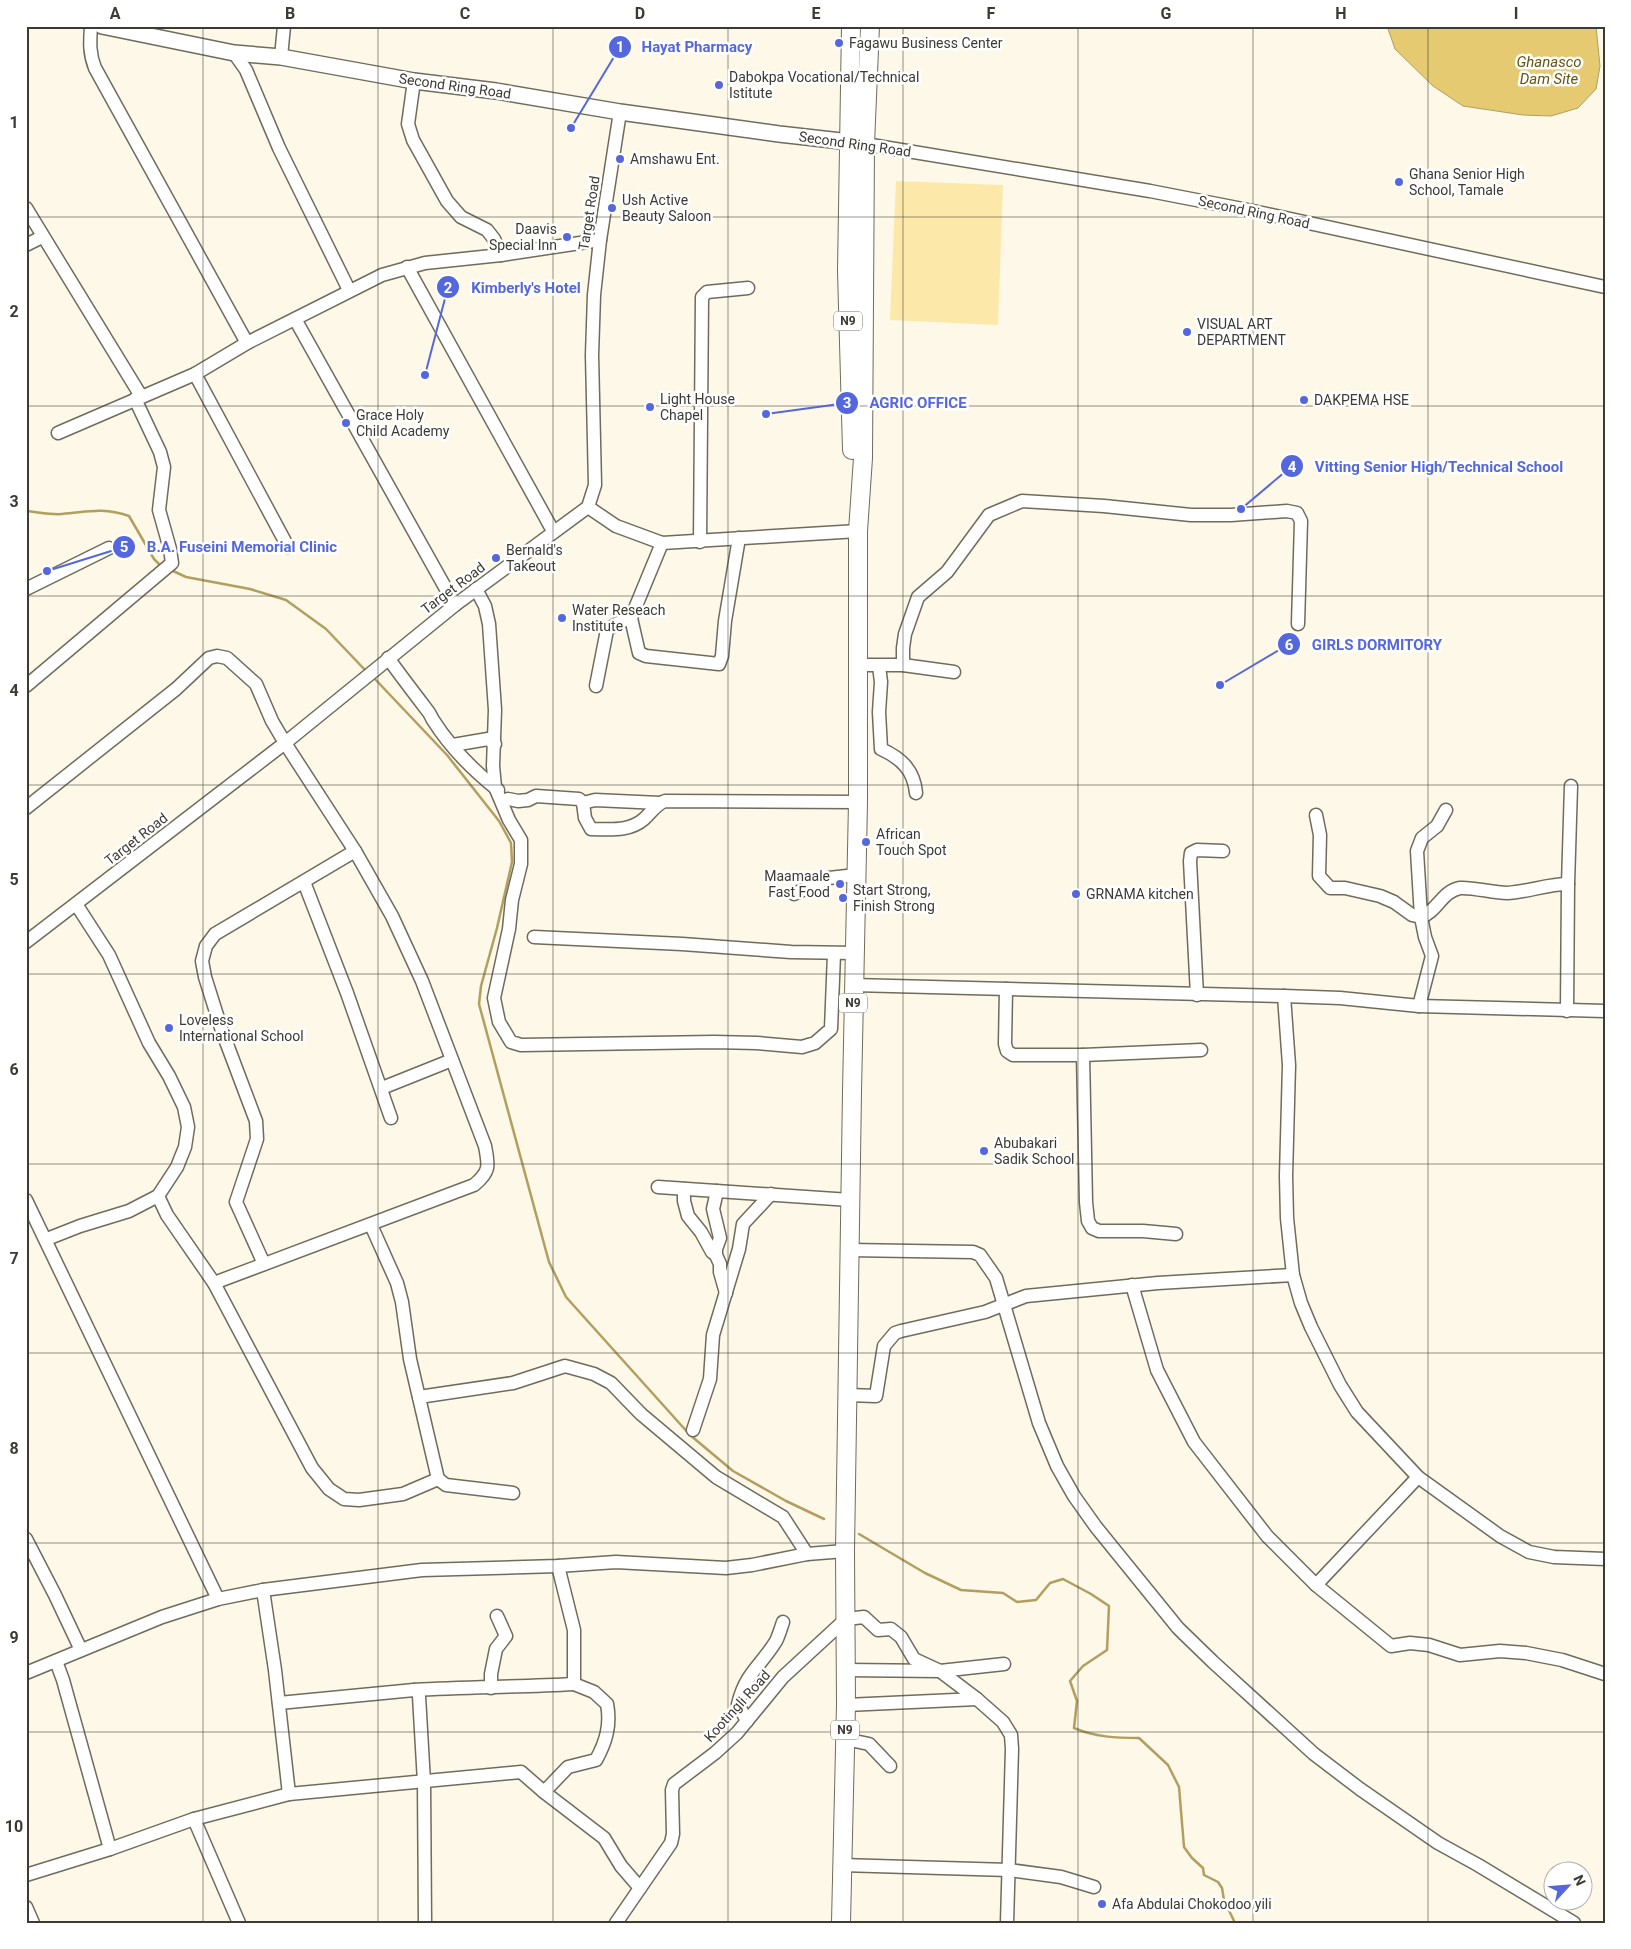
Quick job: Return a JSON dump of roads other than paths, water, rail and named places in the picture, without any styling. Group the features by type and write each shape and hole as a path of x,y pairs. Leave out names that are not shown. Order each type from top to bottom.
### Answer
{"highway":[{"name":"N9","path":"851,26 857,143"},
{"name":"N9","path":"840,1923 846,1705 849,1250 858,802 859,500 852,457 848,344 847,205 857,143 870,26"}],"main road":[{"name":"Second Ring Road","path":"102,26 135,29 234,53 281,57 414,81 496,91 620,112 857,143"}],"street":[{"path":"91,26 89,48 95,68 247,343"},
{"path":"281,57 284,26"},
{"path":"234,53 246,70 279,148 349,290"},
{"path":"414,81 408,124 413,140 447,201 461,217 487,230 494,239 501,255"},
{"name":"Target Road","path":"26,942 285,743 455,605 588,507 595,485 592,322 600,240 620,112"},
{"name":"Second Ring Road","path":"857,143 1254,211 1605,287"},
{"path":"26,208 138,398 160,452 164,468 159,510 172,563 26,686"},
{"path":"26,245 42,237"},
{"path":"58,433 195,374 247,343 382,275 425,263 501,255 600,240"},
{"path":"407,267 554,531"},
{"path":"700,542 702,297 707,292 748,288"},
{"path":"295,319 455,605"},
{"path":"195,374 288,547"},
{"path":"902,665 906,634 918,597 947,572 989,514 1022,501 1104,506 1191,515 1230,515 1287,511 1297,513 1301,521 1298,624"},
{"path":"588,507 616,526 662,543 858,531"},
{"path":"662,543 631,618 639,653 646,656 719,664 722,656 725,622 739,538"},
{"path":"26,589 110,548"},
{"path":"476,589 485,606 489,624 495,710 494,787 509,820 521,840 521,864 512,900 509,929 494,998 499,1022 511,1042 520,1045 714,1042 802,1047 815,1043 831,1029 834,954"},
{"path":"596,686 607,630 618,622 631,618"},
{"path":"26,808 176,689 209,658 217,656 227,658 256,684 272,721 285,743 356,851 392,916 422,981 485,1146 488,1163 484,1176 474,1185 214,1283"},
{"path":"386,660 429,712 452,745 482,778 508,799 518,802 536,796 579,799 583,803 585,818 591,829 631,827 645,818 660,803"},
{"path":"858,665 902,665 954,672"},
{"path":"879,666 881,682 879,712 881,748 895,756 910,771 915,782 916,793"},
{"path":"452,745 488,739 495,744"},
{"path":"1567,1011 1571,786"},
{"path":"508,799 511,806 509,820"},
{"path":"583,803 595,800 660,803 671,801 858,802"},
{"path":"1419,1006 1432,956 1425,937 1421,917 1417,852 1422,838 1437,826 1446,810"},
{"path":"1316,815 1321,855 1319,876 1322,881 1330,888 1345,888 1380,896 1394,902 1412,915 1421,917 1429,914 1440,900 1460,888 1506,893 1536,890 1554,884 1568,884"},
{"path":"1197,995 1190,861 1192,853 1197,850 1223,851"},
{"path":"264,1264 236,1202 257,1139 256,1121 222,1032 202,961 206,946 215,934 356,851"},
{"path":"794,894 829,878 856,875"},
{"path":"304,882 348,993 391,1118"},
{"path":"46,1239 128,1211 158,1196 177,1167 186,1147 188,1127 184,1107 169,1076 149,1043 109,955 76,904"},
{"path":"534,937 834,954 854,953"},
{"path":"853,985 1284,996 1340,998 1419,1006 1605,1011"},
{"path":"1006,989 1005,1044 1007,1051 1013,1055 1083,1055 1201,1050"},
{"path":"1284,996 1289,1065 1286,1176 1287,1218 1293,1275 1301,1303 1311,1327 1340,1385 1357,1412 1418,1477 1500,1536 1529,1552 1554,1557 1605,1559"},
{"path":"1083,1055 1088,1221 1092,1228 1099,1231 1142,1231 1176,1234"},
{"path":"382,1088 452,1060"},
{"path":"658,1187 850,1200"},
{"path":"684,1189 684,1201 688,1216 716,1255 720,1264 720,1272 726,1293"},
{"path":"716,1191 713,1209 720,1238 716,1255"},
{"path":"693,1430 710,1379 713,1335 739,1249 743,1224 771,1194"},
{"path":"158,1196 167,1216 214,1283 312,1468 329,1490 344,1499 359,1500 403,1494 438,1478"},
{"path":"26,1200 218,1599"},
{"path":"371,1225 397,1283 402,1302 410,1359 438,1478 446,1485 514,1493"},
{"path":"849,1250 973,1252 980,1255 996,1278 1038,1424 1057,1466 1074,1496 1096,1527 1178,1628 1314,1754 1360,1789 1438,1843 1574,1923"},
{"path":"848,1395 876,1396 884,1346 895,1333 914,1327 958,1320 985,1312 1014,1299 1026,1296 1132,1285 1293,1275"},
{"path":"1132,1285 1157,1370 1194,1442 1267,1536 1316,1585 1391,1646 1410,1643 1429,1645 1460,1655 1500,1651 1526,1654 1562,1660 1605,1674"},
{"path":"419,1397 513,1383 565,1366 594,1374 611,1383 641,1414 716,1477 783,1517 807,1554"},
{"path":"1316,1585 1418,1477"},
{"path":"26,1539 81,1650"},
{"path":"26,1673 162,1617 218,1599 264,1590 422,1570 630,1562 726,1568 807,1554 846,1544"},
{"path":"558,1566 574,1630 574,1684"},
{"path":"264,1590 289,1794"},
{"path":"491,1688 491,1674 496,1649 506,1636 497,1616"},
{"path":"846,1619 864,1617 878,1630 891,1629 901,1637 914,1659 940,1671 1004,1722 1010,1734 1008,1923"},
{"name":"Kootingli Road","path":"616,1923 671,1843 673,1826 672,1790 674,1784 715,1753 747,1720 783,1677 846,1619"},
{"path":"747,1720 738,1704 742,1686 776,1640 783,1622"},
{"path":"56,1661 110,1849"},
{"path":"845,1670 940,1671 1004,1664"},
{"path":"279,1703 414,1690 574,1684 594,1692 607,1704 610,1718 604,1746 596,1760 568,1767 544,1792"},
{"path":"414,1690 419,1696 424,1782 425,1923"},
{"path":"846,1705 977,1699"},
{"path":"845,1739 869,1744 890,1766"},
{"path":"26,1875 110,1849 194,1818 289,1794 521,1772 604,1838 621,1866 640,1888"},
{"path":"194,1818 239,1923"},
{"path":"841,1865 1010,1870 1061,1877 1094,1887"},
{"path":"26,1907 33,1923"}],"water":[{"name":"Ghanasco Dam Site","path":"1387,26 1596,26 1600,66 1596,89 1578,108 1551,116 1523,115 1463,106 1433,86 1395,49"}],"waterway":[{"path":"26,511 48,514 103,511 129,516 154,559 161,566"},
{"path":"171,570 186,577 250,589 286,600 326,629 366,671"},
{"path":"374,678 447,755 499,821 511,843 512,862 481,986 479,1004 549,1262 566,1297 690,1435 733,1471 786,1501 824,1519"},
{"path":"859,1534 925,1573 961,1590 1003,1593 1017,1602 1036,1600 1050,1583 1063,1579 1109,1606 1107,1650 1083,1666 1070,1681 1077,1701 1074,1728 1106,1736 1139,1738 1168,1765 1179,1787 1184,1847 1203,1868 1204,1875 1218,1882 1235,1923"}],"place":[{"name":"Fagawu Business Center","path":"839,43"},
{"name":"Dabokpa Vocational/Technical Istitute","path":"719,85"},
{"name":"Hayat Pharmacy","path":"571,128"},
{"name":"Amshawu Ent.","path":"620,159"},
{"name":"Ghana Senior High School, Tamale","path":"1399,182"},
{"name":"Ush Active Beauty Saloon","path":"612,208"},
{"name":"Daavis Special Inn","path":"567,237"},
{"name":"VISUAL ART DEPARTMENT","path":"1187,332"},
{"name":"Kimberly's Hotel","path":"425,375"},
{"name":"DAKPEMA HSE","path":"1304,400"},
{"name":"Light House Chapel","path":"650,407"},
{"name":"AGRIC OFFICE","path":"766,414"},
{"name":"Grace Holy Child Academy","path":"346,423"},
{"name":"Vitting Senior High/Technical School","path":"1241,509"},
{"name":"Bernald's Takeout","path":"496,558"},
{"name":"B.A. Fuseini Memorial Clinic","path":"47,571"},
{"name":"Water Reseach Institute","path":"562,618"},
{"name":"GIRLS DORMITORY","path":"1220,685"},
{"name":"African Touch Spot","path":"866,842"},
{"name":"Maamaale Fast Food","path":"840,884"},
{"name":"GRNAMA kitchen","path":"1076,894"},
{"name":"Start Strong, Finish Strong","path":"843,898"},
{"name":"Loveless International School","path":"169,1028"},
{"name":"Abubakari Sadik School","path":"984,1151"},
{"name":"Afa Abdulai Chokodoo yili","path":"1102,1904"}]}
